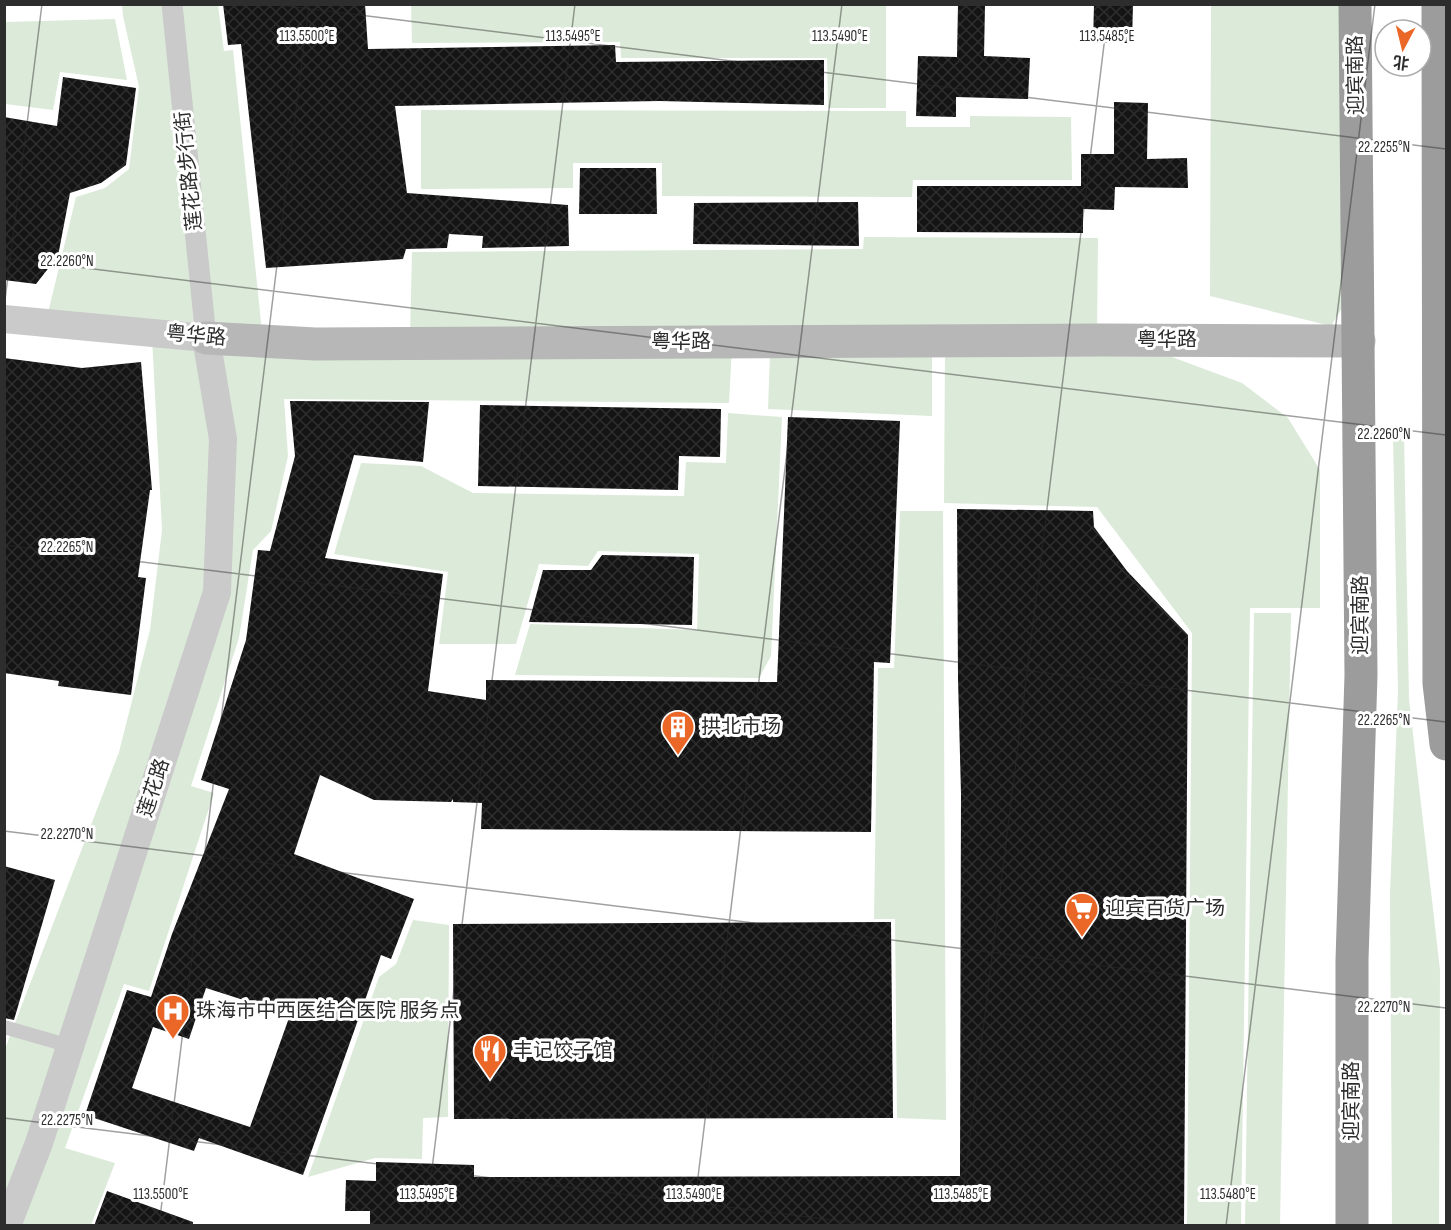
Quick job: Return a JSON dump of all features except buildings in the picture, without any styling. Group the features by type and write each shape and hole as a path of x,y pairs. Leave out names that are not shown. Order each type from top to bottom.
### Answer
{"highway":[{"name":"迎宾南路","path":"1352,1226 1352,960 1361,675 1355,4"},
{"path":"1438,4 1443,339 1439,683 1446,744"}],"main road":[{"name":"粤华路","path":"206,338 315,344 1359,341"}],"street":[{"name":"莲花路步行街","path":"172,4 206,338"},
{"name":"粤华路","path":"4,319 206,338"},
{"name":"莲花路","path":"7,1226 39,1143 217,592 223,439 206,338"}],"lane":[{"path":"4,1027 70,1046"}],"green space":[{"path":"122,5 218,5 224,51 233,50 262,332 47,317 76,197 105,188 129,169 139,87"},
{"path":"411,5 886,5 886,108 828,108 827,58 621,58 620,42 412,43"},
{"path":"1211,5 1346,5 1347,300 1331,326 1210,296"},
{"path":"115,19 127,80 60,72 53,110 5,104 5,22"},
{"path":"421,110 906,111 906,127 970,127 970,116 1071,117 1072,180 913,180 912,197 662,196 662,163 573,163 573,188 421,189"},
{"path":"864,237 1098,238 1097,335 410,337 412,252 863,249"},
{"path":"152,337 732,347 729,403 284,399 288,456 271,531 253,550 239,638 191,786 214,793 149,991 124,984 65,1148 115,1163 91,1225 5,1226 5,1049 119,752 150,630 162,530"},
{"path":"945,352 1164,354 1242,383 1288,418 1320,470 1320,608 1250,608 1241,1225 1187,1225 1192,633 1097,507 944,503"},
{"path":"932,353 932,416 768,409 770,354"},
{"path":"728,413 782,417 771,656 759,678 515,675 530,624 697,630 699,554 598,551 588,566 539,564 516,644 439,644 448,572 334,554 361,463 421,466 473,493 684,496 686,462 726,463"},
{"path":"1404,433 1409,699 1440,970 1439,1226 1392,1225 1390,894 1398,690 1393,435"},
{"path":"900,511 943,511 946,1120 897,1118 895,919 874,919 878,668 894,668"},
{"path":"1254,613 1291,613 1280,1226 1245,1225"},
{"path":"413,920 449,925 448,1117 423,1118 422,1159 375,1158 308,1177 379,977 396,964"}],"place":[{"name":"拱北市场","path":"678,756"},
{"name":"迎宾百货广场","path":"1082,938"},
{"name":"珠海市中西医结合医院 服务点","path":"173,1040"},
{"name":"丰记饺子馆","path":"490,1080"}]}
